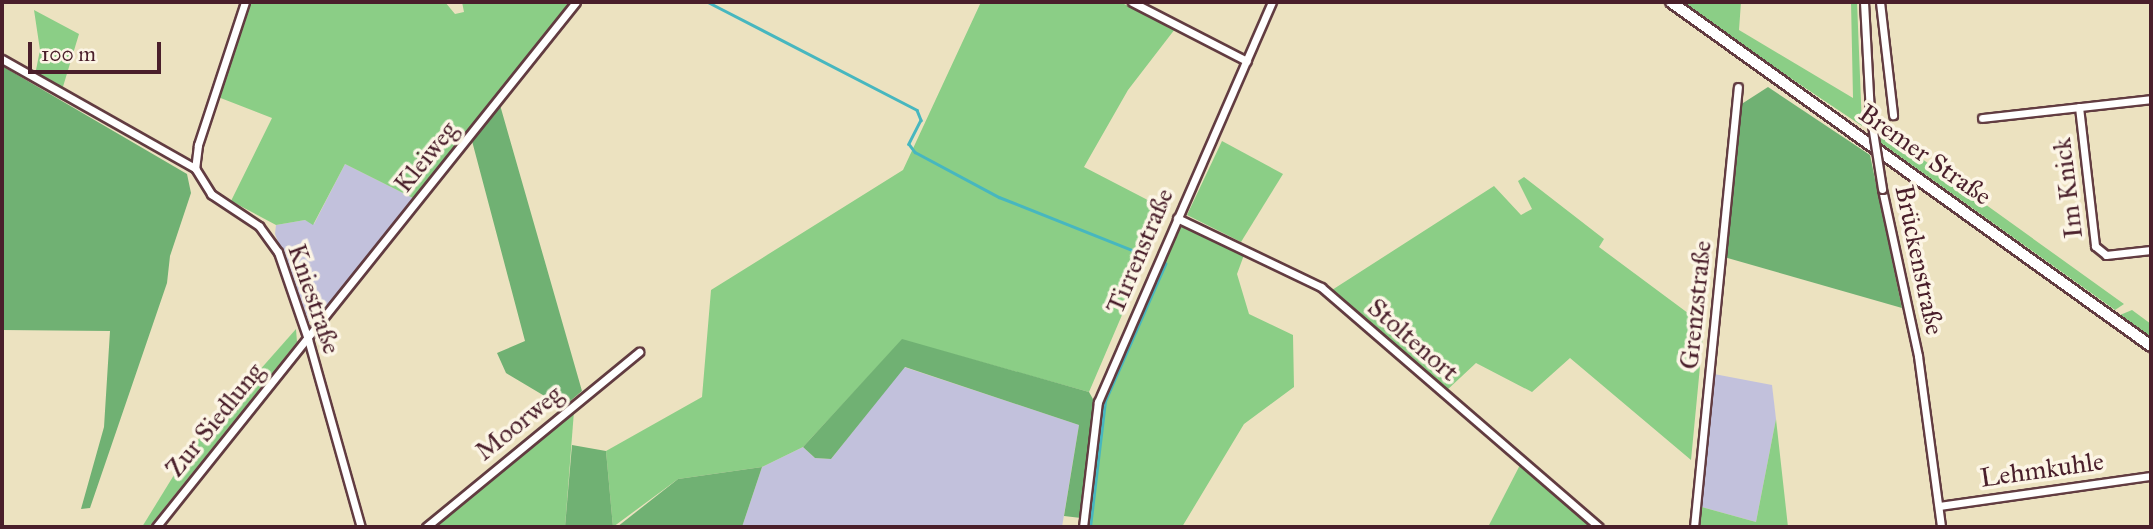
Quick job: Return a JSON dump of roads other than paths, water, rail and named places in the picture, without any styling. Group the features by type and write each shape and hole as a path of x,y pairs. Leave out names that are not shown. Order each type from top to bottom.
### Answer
{"main road":[{"name":"Bremer Straße","path":"1671,2 1709,33 1875,145 2151,346"}],"street":[{"path":"195,168 198,145 245,2"},
{"name":"Kleiweg","path":"308,339 576,2"},
{"path":"1132,2 1247,61"},
{"name":"Tirrenstraße","path":"1083,527 1098,402 1272,2"},
{"name":"Brückenstraße","path":"1864,2 1870,112 1882,189 1918,356 1941,527"},
{"path":"1880,2 1893,114"},
{"name":"Kniestraße","path":"2,59 195,168 211,194 248,218 270,238 308,339 361,527"},
{"name":"Grenzstraße","path":"1695,527 1738,87"},
{"name":"Im Knick","path":"1982,118 2151,99"},
{"name":"Im Knick","path":"2079,107 2095,246 2106,255 2151,250"},
{"name":"Stoltenort","path":"1177,218 1321,286 1600,527"},
{"name":"Zur Siedlung","path":"156,527 308,339"},
{"name":"Moorweg","path":"426,527 639,352"},
{"name":"Lehmkuhle","path":"1939,506 2151,476"}],"waterway":[{"path":"708,2 917,110 921,120 909,144 915,152 999,197 1142,254"},
{"path":"1090,527 1105,401 1165,264"}]}
